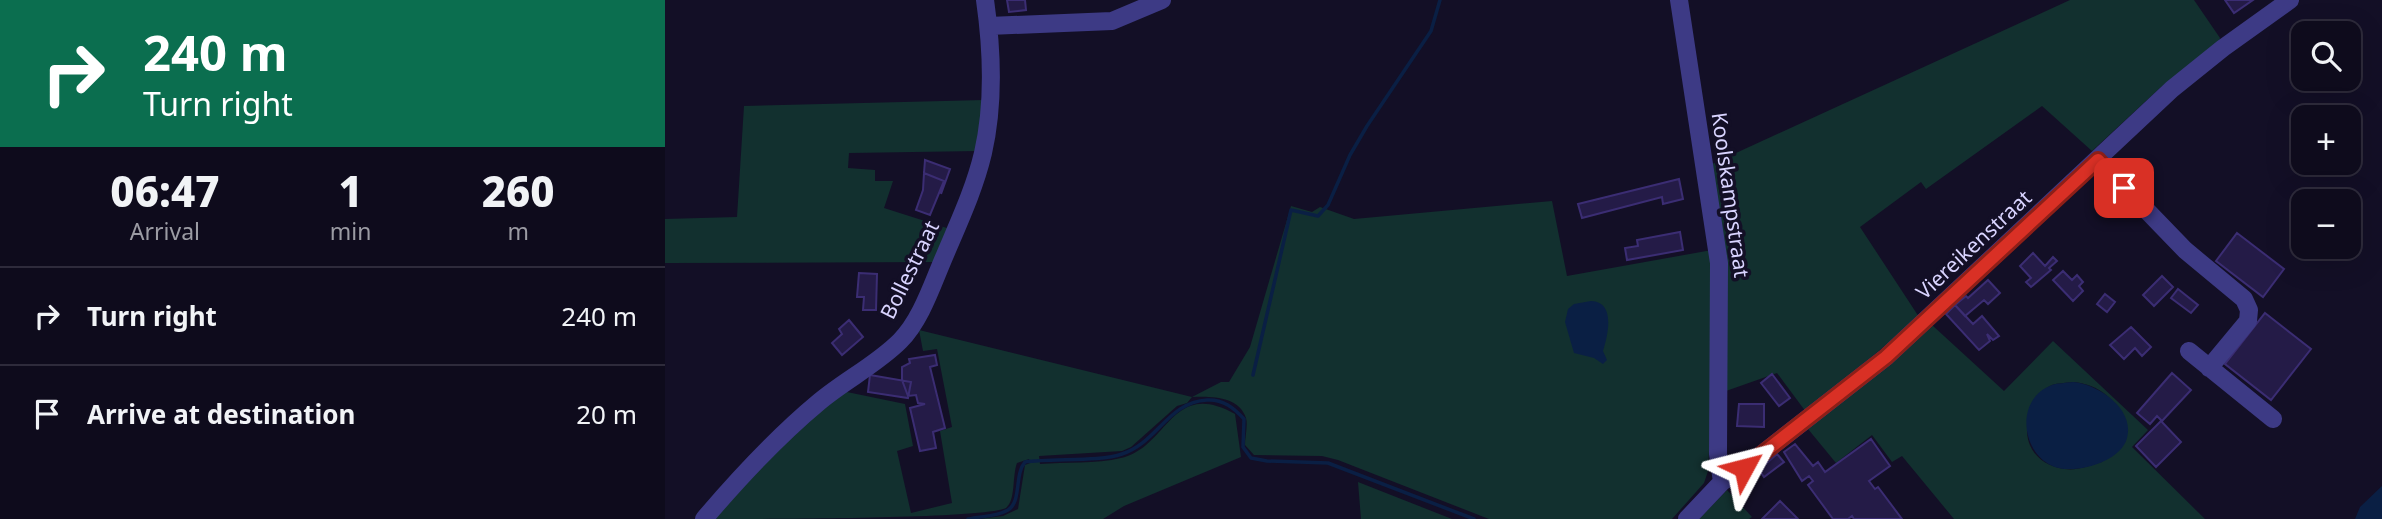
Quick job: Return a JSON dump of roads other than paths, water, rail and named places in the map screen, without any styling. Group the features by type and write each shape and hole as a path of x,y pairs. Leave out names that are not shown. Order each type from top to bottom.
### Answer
{"street":[{"name":"Bollestraat","path":"704,519 820,401 902,339 919,314 973,188 983,152 989,116 989,26 985,0"},
{"path":"989,26 1112,21 1162,0"},
{"name":"Koolskampstraat","path":"1679,0 1719,263 1718,454 1722,482"},
{"name":"Viereikenstraat","path":"1687,519 1722,482 1744,468 1886,357 2172,89 2290,0"},
{"path":"2098,160 2185,250 2244,299 2249,310 2248,321 2210,368"},
{"path":"2189,351 2273,419"}],"water":[{"path":"1591,301 1599,303 1607,313 1608,328 1603,351 1607,360 1603,364 1594,358 1574,353 1565,322 1568,309 1574,304"},
{"path":"2073,382 2093,387 2112,400 2120,408 2128,427 2124,445 2111,457 2085,468 2068,469 2053,466 2041,458 2032,447 2027,433 2027,419 2030,405 2039,393 2052,385"},
{"path":"2382,486 2382,519 2355,519 2360,507"}],"waterway":[{"path":"1253,375 1291,210 1318,216 1328,205 1350,155 1367,126 1431,31 1440,0"},
{"path":"968,519 1008,510 1015,501 1025,462 1101,458 1122,454 1145,441 1182,408 1207,400 1228,405 1244,419 1243,447 1251,458 1328,463 1474,519"}]}
